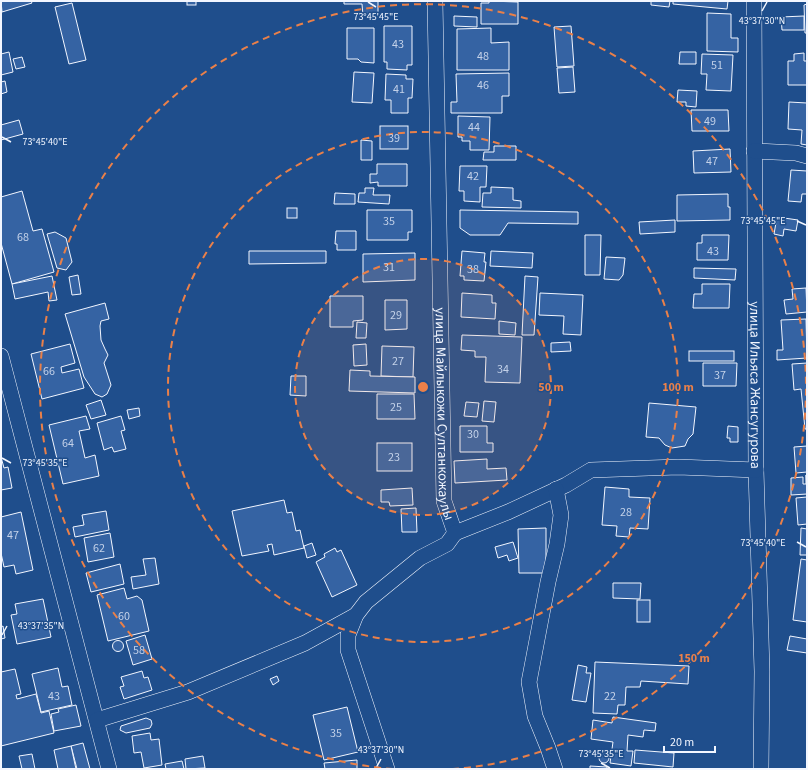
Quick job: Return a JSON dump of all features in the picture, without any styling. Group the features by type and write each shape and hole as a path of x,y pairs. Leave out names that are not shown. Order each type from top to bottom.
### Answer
{"street":[{"name":"улица Майлыкожи Султанкожаулы","path":"387,769 348,650 348,635 356,615 366,602 420,558 448,544 455,533 444,501 435,1"},
{"name":"улица Ильяса Жансугурова","path":"754,1 756,470 762,671 761,769"},
{"path":"754,152 796,153 807,156"},
{"path":"1,356 109,769"},
{"path":"455,533 508,512 591,470 678,467 756,470"},
{"path":"556,489 560,515 557,544 529,682 535,716 556,769"},
{"path":"96,720 188,692 305,643 356,615"}],"building":[{"path":"1,1 31,1 32,3 2,12"},
{"path":"187,1 196,1 196,5 187,5"},
{"path":"344,1 378,1 378,16 363,16 362,4 344,4"},
{"path":"489,1 518,2 518,24 481,24 481,3 489,3"},
{"path":"651,1 670,1 669,7 651,5"},
{"path":"673,1 728,1 727,9 673,4"},
{"path":"72,3 86,60 69,64 55,7"},
{"path":"807,4 807,33 805,33 804,5"},
{"path":"707,13 731,14 731,38 738,38 738,52 707,51"},
{"path":"454,16 477,17 477,27 454,26"},
{"path":"804,16 804,30 782,30 781,17"},
{"path":"384,26 412,26 412,65 407,65 407,70 387,69 387,62 384,62"},
{"path":"571,26 574,66 557,67 554,27"},
{"path":"347,28 374,28 374,63 361,62 358,59 347,59"},
{"path":"491,28 491,43 509,42 509,70 457,70 457,29"},
{"path":"9,52 13,72 1,75 1,54"},
{"path":"680,52 696,52 696,64 679,64"},
{"path":"804,53 804,61 807,61 807,85 788,85 788,61 794,61 794,54"},
{"path":"702,54 733,55 731,91 706,90 707,74 701,74"},
{"path":"22,57 25,67 16,69 13,59"},
{"path":"573,67 575,92 559,93 557,68"},
{"path":"354,72 374,73 372,103 352,102"},
{"path":"509,73 509,96 502,96 502,113 451,113 451,102 457,102 456,74"},
{"path":"386,74 406,75 406,79 413,79 412,98 408,98 408,113 391,113 391,100 385,100"},
{"path":"5,81 7,92 1,94 1,82"},
{"path":"678,90 697,91 696,107 686,106 686,102 677,102"},
{"path":"789,102 807,103 807,145 801,144 802,130 788,129"},
{"path":"691,110 728,110 729,131 692,131"},
{"path":"458,116 490,117 489,150 470,150 470,141 462,141 462,137 458,137"},
{"path":"19,120 23,134 1,140 1,125"},
{"path":"380,126 408,126 408,149 380,149"},
{"path":"361,140 372,141 372,160 361,160"},
{"path":"494,146 516,146 516,160 483,160 484,152 494,152"},
{"path":"730,149 731,172 694,173 693,151"},
{"path":"377,164 407,164 407,186 378,186 378,182 370,183 370,174 377,174"},
{"path":"460,166 487,166 486,187 480,187 480,202 464,201 464,191 459,191"},
{"path":"791,170 807,171 807,194 802,194 801,202 788,201"},
{"path":"491,187 513,188 513,200 521,201 521,208 482,207 483,193 491,193"},
{"path":"365,188 374,188 373,195 390,195 389,204 358,202 359,193 365,193"},
{"path":"22,191 33,231 42,229 54,272 12,284 1,243 1,197"},
{"path":"335,193 355,194 355,204 334,204"},
{"path":"728,194 730,220 677,221 677,195"},
{"path":"287,208 297,208 297,218 287,218"},
{"path":"367,210 412,210 412,232 408,232 408,240 367,240"},
{"path":"460,210 578,212 578,224 508,223 500,235 470,235 460,228"},
{"path":"777,217 798,220 796,231 784,229 783,236 774,234"},
{"path":"675,220 675,232 640,234 639,222"},
{"path":"336,231 356,231 356,250 337,250 337,244 335,244"},
{"path":"55,232 66,238 72,262 66,270 57,268 47,234"},
{"path":"585,235 601,235 600,275 585,275"},
{"path":"702,235 729,235 728,260 697,260 697,243 702,243"},
{"path":"249,251 326,251 326,263 249,264"},
{"path":"462,251 485,253 484,262 486,262 484,281 464,280 464,276 460,276"},
{"path":"491,251 533,253 532,268 490,266"},
{"path":"415,253 415,280 363,282 363,254"},
{"path":"606,257 625,258 623,275 619,280 604,279"},
{"path":"694,268 736,269 735,280 694,278"},
{"path":"78,275 81,294 72,295 69,277"},
{"path":"52,276 57,300 49,301 48,292 15,299 12,284"},
{"path":"525,276 538,277 534,335 522,335"},
{"path":"702,284 730,284 729,308 693,308 694,294 702,294"},
{"path":"806,288 807,312 786,314 784,300 793,299 792,289"},
{"path":"462,293 492,295 492,303 496,303 495,319 461,317"},
{"path":"540,293 583,295 581,335 563,334 564,316 539,315"},
{"path":"330,296 363,296 363,320 353,321 353,327 330,327"},
{"path":"385,300 407,300 407,329 385,330"},
{"path":"105,303 109,319 101,321 101,340 108,355 104,363 111,385 107,394 102,397 95,394 84,377 65,314"},
{"path":"806,319 807,358 777,360 777,350 783,350 781,320"},
{"path":"499,321 516,323 515,335 499,334"},
{"path":"357,322 367,323 366,338 356,338"},
{"path":"462,335 522,337 520,383 485,382 486,357 475,357 475,351 461,350"},
{"path":"570,342 571,351 551,352 551,343"},
{"path":"70,344 75,363 61,367 62,373 79,369 84,388 42,399 31,354"},
{"path":"366,344 367,365 354,366 353,345"},
{"path":"382,346 414,347 413,377 381,376"},
{"path":"689,351 734,351 734,361 689,361"},
{"path":"703,363 737,363 736,386 703,386"},
{"path":"807,363 807,429 805,429 801,389 794,390 792,364"},
{"path":"350,370 370,371 370,376 415,377 415,393 349,391"},
{"path":"291,376 306,376 306,396 290,395"},
{"path":"377,394 414,394 415,419 377,419"},
{"path":"101,400 106,415 91,419 86,405"},
{"path":"484,401 496,402 494,422 482,421"},
{"path":"466,402 479,403 477,417 464,416"},
{"path":"649,403 696,407 693,434 688,439 685,446 672,448 665,445 659,438 646,437"},
{"path":"139,408 140,416 129,419 127,410"},
{"path":"86,416 90,429 79,431 85,458 95,455 99,476 63,484 49,425"},
{"path":"121,416 125,430 121,431 126,449 114,452 112,447 104,450 97,423"},
{"path":"460,426 487,426 487,443 493,443 493,452 460,452"},
{"path":"728,426 738,427 738,442 730,442 730,438 727,438"},
{"path":"377,443 412,443 412,471 377,471"},
{"path":"807,446 807,472 796,473 794,447"},
{"path":"1,457 4,468 8,467 12,488 1,490"},
{"path":"487,459 487,469 506,468 507,480 455,483 454,461"},
{"path":"806,475 807,494 791,495 791,478 803,477 803,484 806,484"},
{"path":"605,487 629,489 629,497 650,498 648,529 630,528 629,537 616,536 617,526 602,525"},
{"path":"412,488 413,505 390,506 389,502 381,502 381,490"},
{"path":"807,497 807,524 798,525 796,498"},
{"path":"284,500 287,513 292,512 296,531 300,530 304,548 274,555 272,544 267,545 269,551 242,556 232,511"},
{"path":"416,508 417,532 402,532 401,509"},
{"path":"106,511 109,530 75,537 73,527 84,525 82,515"},
{"path":"21,512 33,570 16,574 14,565 4,567 1,553 1,517"},
{"path":"546,528 546,573 519,573 518,529"},
{"path":"801,528 807,529 807,555 800,555"},
{"path":"110,533 114,557 88,562 84,538"},
{"path":"513,542 518,558 509,561 507,555 498,558 495,547"},
{"path":"312,543 316,555 307,558 304,546"},
{"path":"335,548 337,552 341,550 357,585 332,597 316,562 325,557 324,554"},
{"path":"155,558 159,584 133,589 131,577 146,575 143,559"},
{"path":"801,559 807,560 807,622 793,620"},
{"path":"120,564 124,584 91,592 86,573"},
{"path":"613,583 641,583 640,599 613,598"},
{"path":"124,588 127,599 137,596 142,600 149,631 108,641 97,595"},
{"path":"43,599 51,637 17,644 11,615 17,614 15,604"},
{"path":"637,600 650,600 650,622 637,622"},
{"path":"3,626 5,638 1,639 1,627"},
{"path":"145,635 152,659 133,665 126,641"},
{"path":"790,636 807,639 807,653 787,650"},
{"path":"118,640 122,642 124,646 122,650 118,652 114,650 112,646 114,642"},
{"path":"595,662 689,666 688,684 641,681 640,687 626,687 625,705 618,705 617,714 593,713"},
{"path":"578,665 587,667 586,673 591,673 586,702 572,700"},
{"path":"58,668 62,687 68,686 72,705 41,712 32,674"},
{"path":"15,669 21,694 16,695 17,699 36,694 41,713 49,711 54,733 1,746 1,672"},
{"path":"142,671 144,678 148,677 152,690 124,699 120,687 124,686 121,677"},
{"path":"277,676 279,681 273,685 270,679"},
{"path":"76,705 81,726 54,731 51,714 59,712 58,709"},
{"path":"347,707 358,752 324,760 313,715"},
{"path":"613,717 656,723 655,731 644,730 643,737 628,735 627,751 633,751 631,766 610,763 613,742 591,739 593,720 612,723"},
{"path":"146,718 151,720 152,724 150,728 126,733 120,730 121,726"},
{"path":"150,733 151,740 159,739 162,765 144,768 141,752 134,753 132,736"},
{"path":"83,743 90,769 77,769 71,746"},
{"path":"71,746 76,769 58,769 54,750"},
{"path":"635,750 674,753 673,767 634,763"},
{"path":"602,753 606,753 608,754 608,762 602,763 599,760 599,756"},
{"path":"32,754 35,769 22,769 19,756"},
{"path":"203,756 205,768 186,769 185,759"},
{"path":"357,760 357,769 325,769 324,763"},
{"path":"182,761 184,769 166,769 165,764"},
{"path":"590,766 607,767 607,769 590,769"}]}
